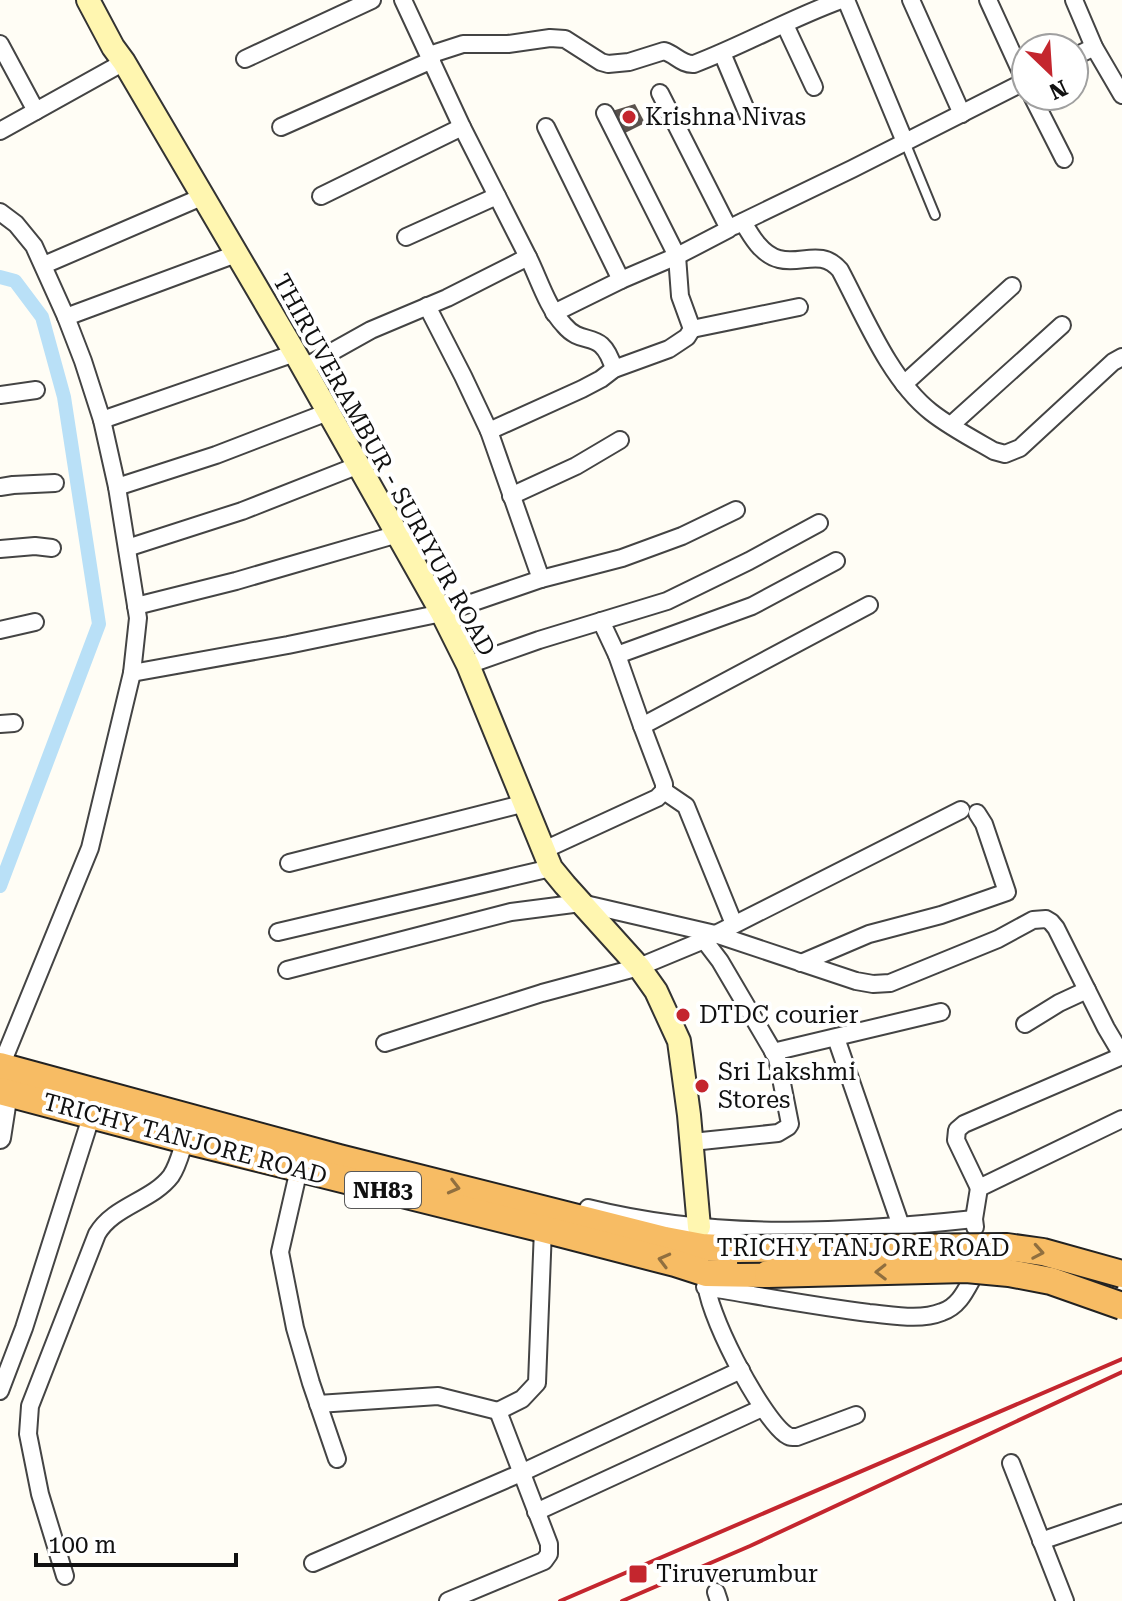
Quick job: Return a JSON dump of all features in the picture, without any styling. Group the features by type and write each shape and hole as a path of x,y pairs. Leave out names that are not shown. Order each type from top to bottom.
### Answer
{"highway":[{"name":"TRICHY TANJORE ROAD","path":"2,1079 92,1114 675,1263 706,1280 768,1274 966,1269 1051,1281 1122,1306"},
{"name":"TRICHY TANJORE ROAD","path":"2,1079 702,1247 1007,1247 1043,1252 1122,1274"}],"main road":[{"name":"THIRUVERAMBUR - SURIYUR ROAD","path":"88,0 299,360 442,613 468,665 548,859 656,991 679,1041 685,1070 699,1227"}],"street":[{"path":"245,59 372,0"},
{"path":"403,0 554,313 567,329 602,344 614,369"},
{"path":"281,127 463,44 565,39 608,64 629,62 664,51 684,63 694,64 809,12 844,0 905,142"},
{"path":"911,0 962,114"},
{"path":"988,0 1010,47"},
{"path":"1074,0 1094,47 1122,95"},
{"path":"785,25 814,87"},
{"path":"0,44 36,111"},
{"path":"1090,49 1094,47"},
{"path":"722,53 749,117"},
{"path":"0,131 124,62"},
{"path":"554,313 677,256 1010,90"},
{"path":"660,93 736,225 768,254 780,260 826,259 835,264 904,384 929,410 994,451 1005,454 1020,448 1122,357"},
{"path":"1040,112 1064,159"},
{"path":"605,113 677,256 680,296 692,329"},
{"path":"321,196 462,127"},
{"path":"546,127 621,280"},
{"path":"44,265 204,196"},
{"path":"406,237 497,196"},
{"path":"0,212 16,224 34,246 44,265 102,420 117,487 138,618 132,673 90,848 2,1079 0,1138"},
{"path":"66,317 236,254"},
{"path":"102,420 299,360 436,302 528,257"},
{"path":"904,384 1012,286"},
{"path":"436,302 463,376 489,431 538,572"},
{"path":"489,431 582,389 614,369 669,349 687,337 692,329 799,307"},
{"path":"951,425 1062,325"},
{"path":"0,395 36,390"},
{"path":"117,487 216,455 328,412"},
{"path":"511,496 576,466 620,440"},
{"path":"127,548 242,511 359,465"},
{"path":"0,487 55,483"},
{"path":"132,673 442,613 538,572 622,558 682,536 736,510"},
{"path":"468,665 667,601 819,523"},
{"path":"136,606 398,534"},
{"path":"0,549 52,548"},
{"path":"617,655 752,606 836,561"},
{"path":"642,726 869,605"},
{"path":"278,932 548,859 657,798 664,791 664,784 617,655 601,621"},
{"path":"0,630 35,622"},
{"path":"664,791 686,806 734,924"},
{"path":"289,863 526,803"},
{"path":"385,1043 542,993 639,967 710,937 969,811 984,824 1007,892 941,915 869,934 801,963"},
{"path":"287,970 511,912 581,903 710,937 856,981 890,983 998,939 1033,920 1046,919 1056,928 1122,1055 964,1124 957,1130 956,1140 979,1188 975,1223 795,1232 745,1231 699,1227 597,1210 519,1192 497,1198"},
{"path":"692,1142 778,1133 788,1127 790,1120 777,1058 720,961 710,937"},
{"path":"1025,1024 1087,990"},
{"path":"773,1052 941,1012"},
{"path":"836,1038 901,1226"},
{"path":"0,1391 24,1328 92,1114"},
{"path":"979,1188 1122,1119"},
{"path":"65,1576 40,1494 28,1434 30,1406 97,1234 111,1218 161,1186 173,1173 185,1140"},
{"path":"299,1169 280,1252 295,1328 337,1459"},
{"path":"318,1404 438,1396 498,1411 522,1399 537,1383 543,1229"},
{"path":"856,1415 797,1437 783,1432 762,1408 741,1370 712,1310 706,1280 839,1309 894,1316 925,1316 943,1312 957,1303 971,1281"},
{"path":"313,1563 521,1473 741,1370"},
{"path":"536,1512 762,1408"},
{"path":"448,1601 544,1561 549,1554 498,1411"},
{"path":"1011,1463 1065,1601"},
{"path":"1041,1541 1122,1513"}],"lane":[{"path":"905,142 935,215"}],"building":[{"name":"Krishna Nivas","path":"635,104 645,123 623,134 612,111"}],"waterway":[{"path":"0,277 15,281 42,317 64,397 99,624 0,886"}],"railway":[{"path":"560,1601 1122,1359"},
{"path":"622,1601 750,1546 1122,1372"}],"place":[{"name":"Krishna Nivas","path":"629,117"},
{"name":"DTDC courier","path":"683,1015"},
{"name":"Sri Lakshmi Stores","path":"702,1086"},
{"name":"Tiruverumbur","path":"638,1574"}]}
